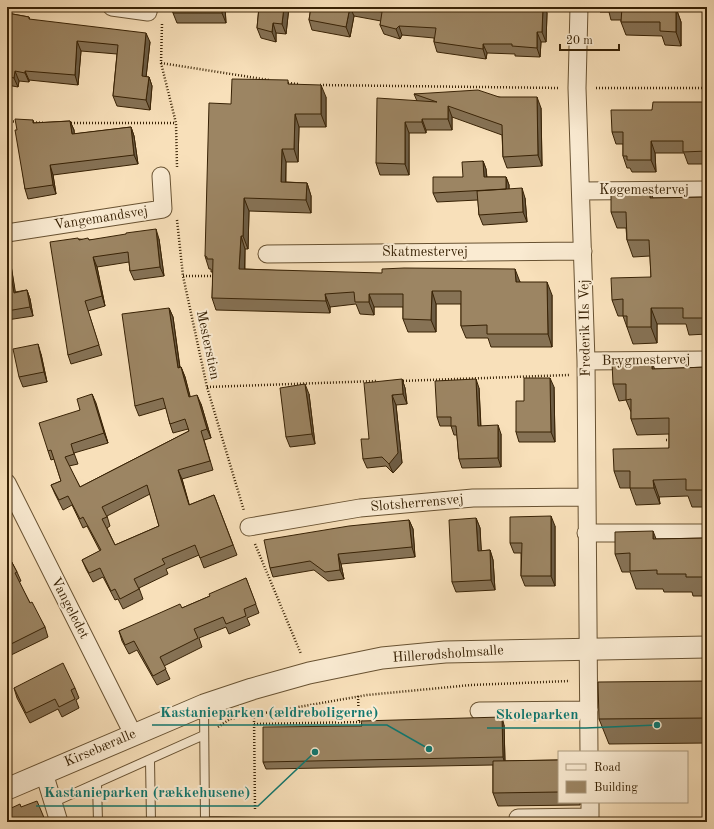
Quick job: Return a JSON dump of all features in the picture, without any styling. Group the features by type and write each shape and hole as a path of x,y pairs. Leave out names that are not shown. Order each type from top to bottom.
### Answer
{"street":[{"path":"112,7 148,12 149,7"},
{"name":"Frederik IIs Vej","path":"579,7 577,88 586,368 588,648"},
{"name":"Vangemandsvej","path":"7,233 163,209 162,176"},
{"name":"Køgemestervej","path":"581,191 707,190"},
{"name":"Skatmestervej","path":"267,254 583,251"},
{"name":"Brygmestervej","path":"586,368 707,360"},
{"name":"Vangeledet","path":"7,483 133,734"},
{"name":"Slotsherrensvej","path":"248,527 360,508 465,499 586,497"},
{"path":"586,533 707,533"},
{"name":"Hillerødsholmsalle","path":"308,673 382,658 445,652 588,648 707,647"},
{"path":"588,648 589,751"},
{"name":"Kirsebæralle","path":"7,789 204,705 308,673"},
{"path":"479,711 589,710"},
{"path":"44,773 59,822"},
{"path":"518,818 590,817 590,803"}],"lane":[{"path":"204,705 205,822 259,822"},
{"path":"52,803 204,735"},
{"path":"150,760 151,822"},
{"path":"97,783 98,822"}],"path":[{"path":"162,23 161,63 176,123 177,169"},
{"path":"161,63 277,82"},
{"path":"285,83 300,84"},
{"path":"315,85 375,87 707,88"},
{"path":"7,121 21,122"},
{"path":"28,122 51,123"},
{"path":"67,123 176,123"},
{"name":"Mesterstien","path":"177,215 183,276 207,387 248,527 308,673"},
{"path":"183,276 223,275"},
{"path":"396,381 586,368"},
{"path":"207,387 381,381"},
{"path":"666,440 679,440"},
{"path":"204,735 230,719 358,696 471,685 589,680"},
{"path":"358,696 359,722"},
{"path":"254,715 255,822"},
{"path":"254,724 366,722"}],"building":[{"path":"173,7 222,7 222,13 173,13"},
{"path":"259,7 284,7 282,24 273,23 272,32 257,28"},
{"path":"311,7 350,7 346,27 309,20"},
{"path":"351,7 543,7 542,32 537,32 537,48 512,46 512,44 483,44 483,49 434,42 436,28 399,26 396,29 380,25 382,12"},
{"path":"622,7 676,8 676,32 660,31 660,22 621,22"},
{"path":"7,13 29,17 29,19 146,33 142,76 149,77 146,100 113,96 118,45 77,41 75,75 25,71 25,73 15,71 14,78 7,76"},
{"path":"232,79 288,80 288,84 321,85 321,114 295,114 294,149 282,149 281,182 307,183 306,200 244,198 243,236 241,236 239,269 382,273 382,269 404,268 515,269 516,282 547,282 548,334 487,334 487,325 461,326 461,291 432,291 431,320 403,319 403,294 369,294 369,302 355,302 354,292 325,294 326,301 212,298 213,259 207,259 205,256 209,103 231,104"},
{"path":"478,90 499,97 537,97 538,155 503,157 502,125 448,106 448,119 422,119 422,122 405,122 405,164 376,163 377,98 437,102 414,94"},
{"path":"653,102 706,102 707,151 683,152 683,141 651,141 651,160 627,160 627,156 623,156 623,132 612,132 611,110 652,110"},
{"path":"15,119 33,120 33,123 70,121 72,134 131,127 134,155 50,165 53,185 25,189 15,130 17,130"},
{"path":"483,161 484,177 506,177 506,189 433,193 433,177 463,177 462,162"},
{"path":"522,188 523,212 479,215 477,191"},
{"path":"650,190 650,198 707,197 707,318 683,318 683,308 651,308 651,327 627,327 627,316 623,316 623,299 612,300 611,278 651,277 649,240 627,240 626,212 611,212 611,191"},
{"path":"156,229 160,267 130,271 128,252 93,257 102,296 85,301 99,345 68,355 50,242 78,238 79,240 88,238 89,240"},
{"path":"7,253 14,293 27,290 30,307 7,311"},
{"path":"169,308 178,368 181,367 189,397 197,395 207,429 201,431 210,461 178,470 189,505 214,495 233,545 200,558 195,545 162,559 165,564 134,579 139,589 120,599 115,589 111,591 100,568 89,573 82,560 101,550 83,517 80,519 68,496 59,500 51,485 61,481 51,450 48,451 39,423 80,410 77,399 92,394 104,433 71,444 74,454 65,457 80,487 189,431 185,419 170,424 163,398 135,406 122,314","holes":["147,485 159,526 115,545 102,519 107,517 102,507"]},
{"path":"38,344 44,372 19,377 13,349"},
{"path":"612,362 652,362 652,369 707,367 707,490 686,490 686,479 653,480 654,488 630,488 630,471 614,471 613,449 669,448 669,418 631,419 631,399 626,400 626,384 613,384"},
{"path":"524,378 550,378 551,432 516,432 516,401 524,401"},
{"path":"402,379 403,394 392,395 398,453 389,464 382,457 363,459 361,439 369,439 364,383"},
{"path":"476,379 478,426 498,425 498,458 459,459 456,426 451,426 451,417 437,417 435,381"},
{"path":"305,384 312,434 286,437 280,388"},
{"path":"551,516 551,576 521,576 522,543 510,543 510,517"},
{"path":"476,518 478,551 490,550 491,580 452,582 449,520"},
{"path":"409,520 412,547 338,554 340,570 325,572 310,561 270,568 264,540 349,526"},
{"path":"653,531 653,539 707,538 707,577 686,577 686,574 657,574 657,570 630,571 630,553 615,554 615,532"},
{"path":"7,553 30,603 32,602 45,627 7,646"},
{"path":"246,578 256,604 244,609 246,616 226,624 223,617 194,629 198,638 160,657 166,669 153,676 134,641 125,645 119,631 180,604 182,608 210,596 209,594"},
{"path":"63,663 75,688 71,690 75,699 59,707 55,699 26,713 14,688"},
{"path":"707,681 707,718 599,719 598,682"},
{"path":"502,717 503,757 263,762 263,727 362,726 361,721"},
{"path":"558,760 558,792 493,793 493,761"},
{"path":"37,801 45,820 44,822 7,822 7,810 20,804 21,807"}],"place":[{"name":"Skoleparken","path":"657,725"},
{"name":"Kastanieparken (ældreboligerne)","path":"429,749"},
{"name":"Kastanieparken (rækkehusene)","path":"315,752"}]}
